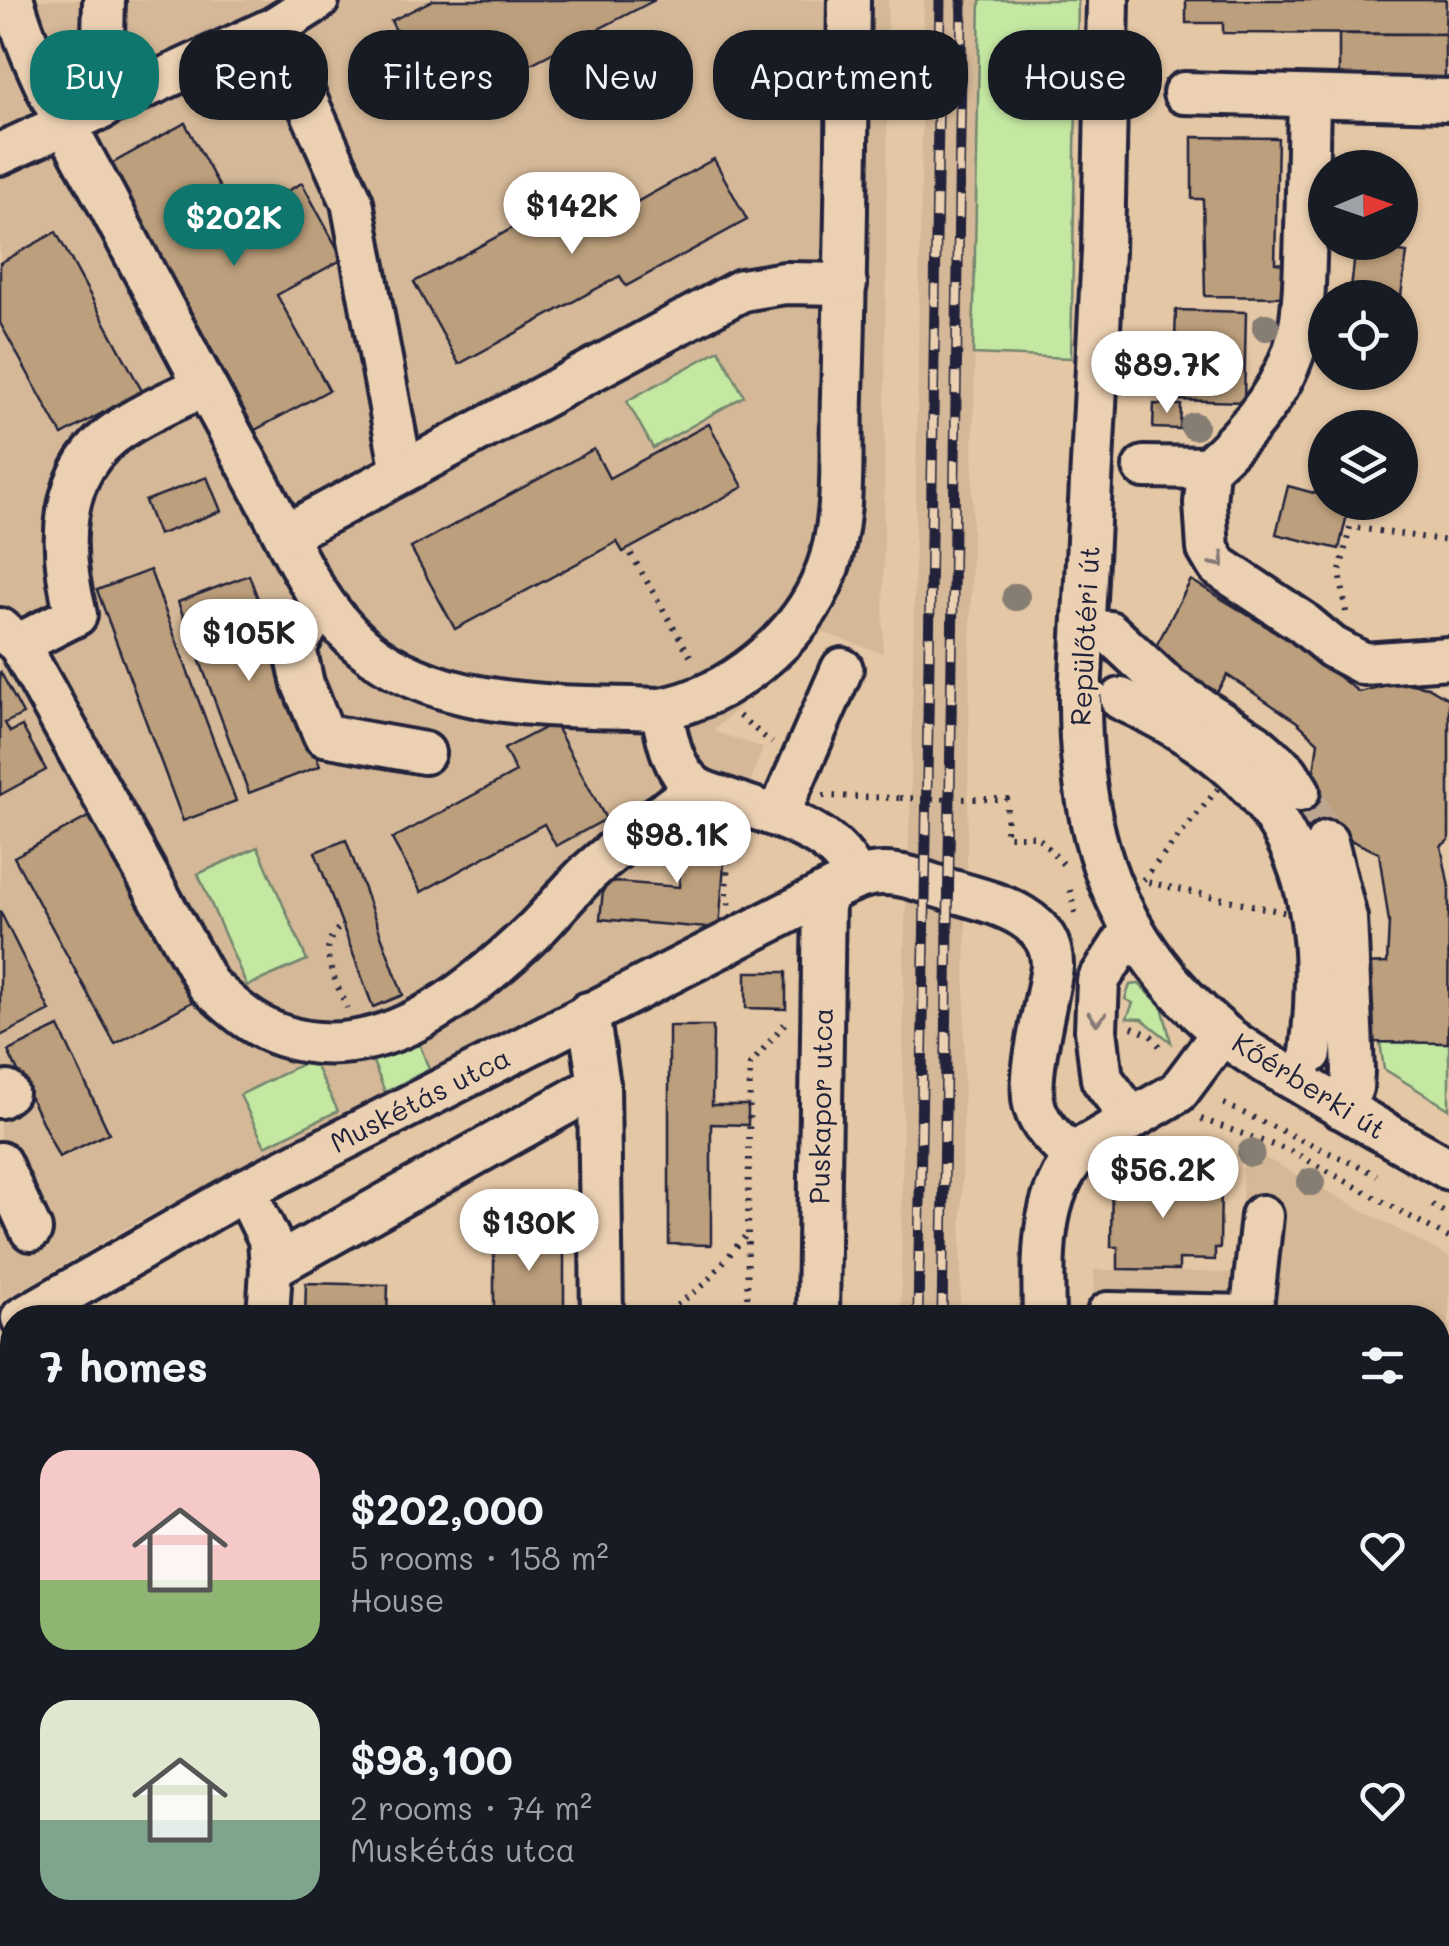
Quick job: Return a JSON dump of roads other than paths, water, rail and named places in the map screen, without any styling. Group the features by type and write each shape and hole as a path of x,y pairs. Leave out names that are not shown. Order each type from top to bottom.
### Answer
{"street":[{"path":"13,0 31,30"},
{"path":"99,30 104,0"},
{"path":"159,82 274,28 318,0"},
{"path":"85,120 204,386 322,602 362,646 410,675 456,692 514,702 661,709 681,706 712,693 768,655 804,618 838,537 849,0"},
{"name":"Repülőtéri út","path":"1108,0 1102,270 1079,751 1085,804 1099,854 1130,930 1171,981 1222,1032"},
{"path":"274,28 352,202 402,472"},
{"path":"1184,92 1449,100"},
{"path":"1309,96 1306,229 1298,338 1282,380 1264,408 1208,468 1208,549 1218,566 1302,622 1332,647 1364,664 1449,658"},
{"path":"0,154 77,120"},
{"path":"286,534 742,290 785,283 846,284"},
{"path":"204,386 119,429 98,448 77,484 63,536 66,576 76,615 9,636 208,985 244,1017 280,1036 314,1044 359,1042 412,1022 464,990 536,929 589,872 696,788 796,793"},
{"path":"1144,467 1208,468"},
{"path":"322,602 294,648 303,684 324,734 424,753"},
{"path":"1084,630 1109,632 1169,688 1255,744 1287,772 1299,791"},
{"path":"796,793 842,668"},
{"path":"1121,699 1213,750 1235,768 1256,790 1285,835 1313,919 1316,1008 1311,1053"},
{"path":"661,709 670,752 696,788"},
{"path":"796,793 830,844 850,863 840,886"},
{"path":"1327,842 1346,918 1354,1070 1352,1088 1341,1108"},
{"path":"840,886 879,874 900,875 1007,907 1026,918 1045,937 1052,952 1052,966 1032,1082 1034,1106 1043,1126 1074,1156"},
{"name":"Muskétás utca","path":"45,1305 244,1190 840,886"},
{"name":"Puskapor utca","path":"819,1305 840,886"},
{"path":"1130,930 1098,982 1096,1030 1102,1079 1132,1118"},
{"path":"588,1013 599,1085 602,1305"},
{"path":"1044,1305 1043,1258 1050,1205 1074,1156 1182,1088 1222,1032"},
{"name":"Kőérberki út","path":"1222,1032 1341,1108 1449,1170"},
{"path":"271,1268 599,1085"},
{"path":"0,1163 31,1230"},
{"path":"244,1190 269,1240 269,1305"},
{"path":"1252,1305 1262,1216"}],"tunnel":[{"path":"1299,791 1327,842"}],"railway":[{"path":"918,1305 940,0"},
{"path":"942,1305 962,0"}]}
